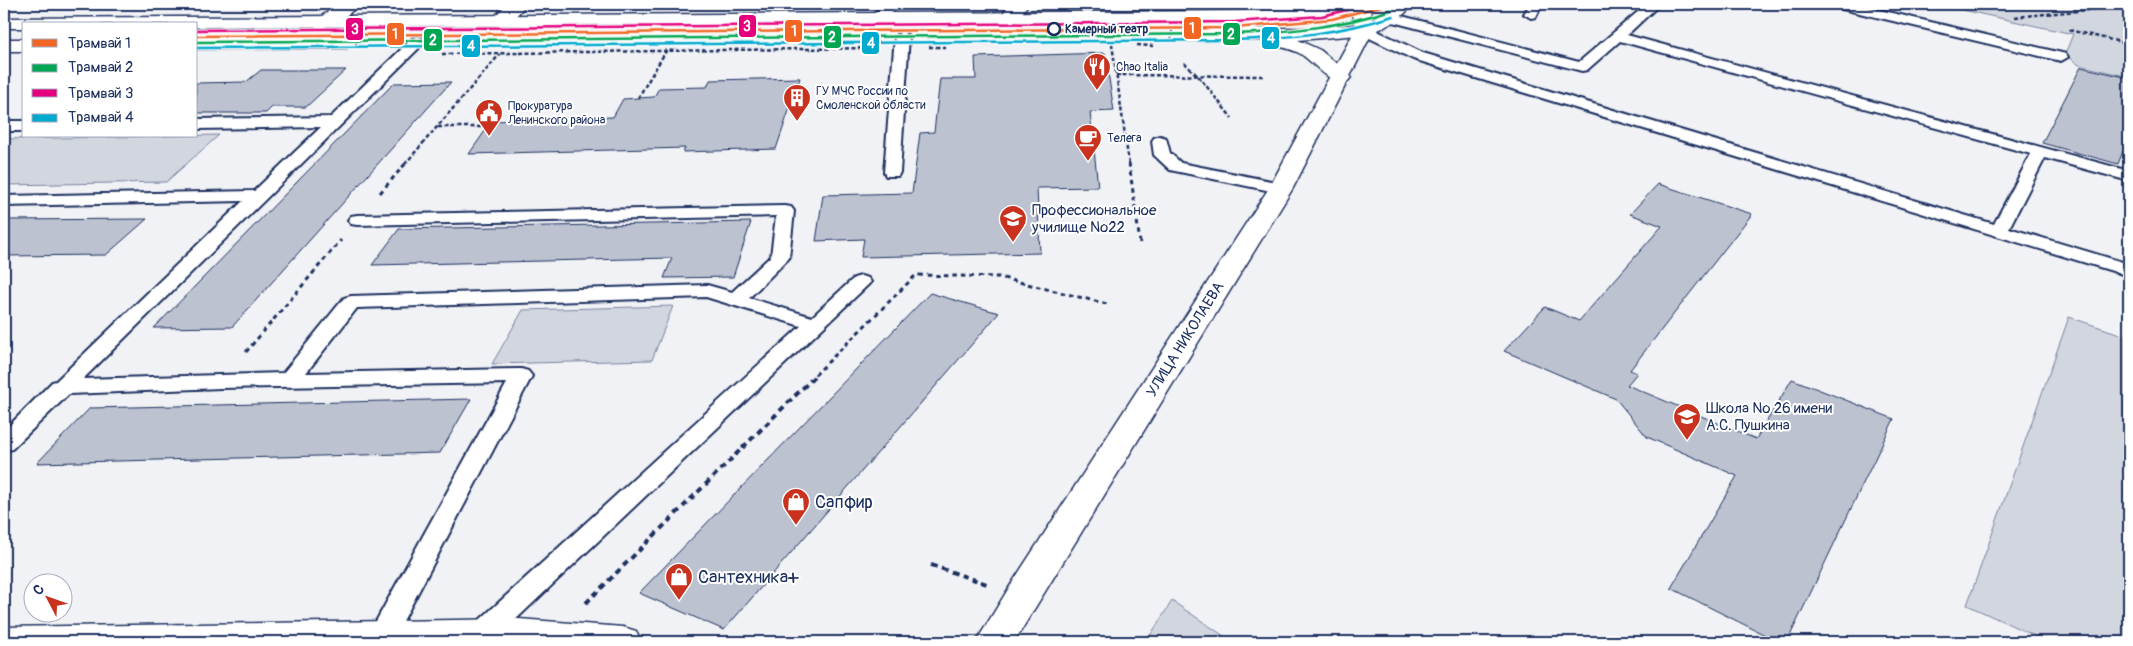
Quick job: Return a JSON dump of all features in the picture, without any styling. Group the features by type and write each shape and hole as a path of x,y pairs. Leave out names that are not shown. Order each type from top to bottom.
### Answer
{"main road":[{"path":"322,23 349,4"},
{"path":"499,21 516,4"},
{"path":"198,23 499,21 874,28 1013,11 1232,16 1307,13 1359,4 1364,30"},
{"path":"1158,41 1237,35 1330,33 1364,30 1390,17 1406,4"},
{"path":"1307,13 1330,33 1341,77"},
{"path":"4,24 22,24"},
{"path":"874,28 902,42 922,36"},
{"name":"УЛИЦА НИКОЛАЕВА","path":"996,642 1023,596 1281,188 1364,30"},
{"path":"1237,35 1300,45 1322,58 1341,77"},
{"path":"389,41 438,41"},
{"path":"198,43 360,42"},
{"path":"4,45 22,45"},
{"path":"4,642 482,635 550,640 623,642"}],"lane":[{"path":"874,28 895,4"},
{"path":"1390,17 1582,66 1654,4"},
{"path":"1839,4 2061,57"},
{"path":"1364,30 1418,56 2129,270"},
{"path":"1617,36 2129,176"},
{"path":"4,444 60,387 418,41"},
{"path":"892,172 902,42"},
{"path":"198,124 334,122"},
{"path":"4,126 22,126"},
{"path":"1160,141 1162,155 1176,167 1281,188"},
{"path":"1999,230 2040,152"},
{"path":"4,201 257,196"},
{"path":"357,220 785,211 780,258 735,300"},
{"path":"482,635 861,282"},
{"path":"289,380 351,302 707,291 816,324"},
{"path":"60,387 289,380 521,376 382,636"}],"path":[{"path":"2015,17 2129,6"},
{"path":"1130,45 1158,41"},
{"path":"403,54 666,51 902,42 949,47"},
{"path":"1121,45 1112,44 1140,243"},
{"path":"638,98 666,51"},
{"path":"1180,59 1199,77 1232,118"},
{"path":"1116,75 1264,76"},
{"path":"437,127 488,127"},
{"path":"550,640 916,275 999,277 1107,304"},
{"path":"931,565 1023,596"}],"shaded area":[{"path":"1935,4 2129,4 2129,77 2079,65 2065,54 2073,34"},
{"path":"198,135 219,135 166,182 4,185 4,139 198,138"},
{"path":"673,306 652,360 492,364 523,310"},
{"path":"2069,317 2129,337 2129,642 2048,642 1967,605"},
{"path":"1172,601 1233,642 1146,642"}],"building":[{"path":"1105,53 1114,111 1090,112 1098,187 1037,188 1040,253 861,257 864,239 816,241 823,195 912,193 920,133 934,132 940,79 976,79 975,57"},
{"path":"2081,67 2129,78 2129,136 2118,164 2042,143"},
{"path":"261,70 346,70 306,107 272,107 266,113 198,113 198,83 246,82"},
{"path":"800,78 776,149 683,152 685,148 469,154 492,121 613,117 623,99 654,97 659,88 707,87 710,80"},
{"path":"451,82 232,327 154,328 394,83"},
{"path":"1658,184 1752,214 1630,370 1637,373 1627,385 1756,439 1792,379 1894,419 1787,642 1779,642 1671,588 1737,476 1647,437 1616,399 1504,351 1545,307 1579,321 1662,226 1630,214"},
{"path":"147,219 106,255 4,256 4,220"},
{"path":"751,222 733,277 664,278 672,258 372,265 399,229"},
{"path":"930,293 999,313 724,630 639,593"},
{"path":"471,399 440,453 37,463 90,408"}],"tram line":[{"name":"3","path":"198,30 1235,22 1287,20 1322,16 1372,4"},
{"name":"1","path":"198,36 1235,28 1313,22 1351,15 1389,4"},
{"name":"2","path":"198,42 1235,34 1295,31 1353,21 1391,10"},
{"name":"4","path":"198,48 1235,40 1296,37 1355,27 1393,16"}],"place":[{"name":"Камерный театр","path":"1054,29"},
{"name":"Chao Italia","path":"1097,91"},
{"name":"ГУ МЧС России по Смоленской области","path":"797,122"},
{"name":"Прокуратура Ленинского района","path":"489,137"},
{"name":"Телега","path":"1088,162"},
{"name":"Профессиональное училище №22","path":"1013,243"},
{"name":"Школа № 26 имени А.С. Пушкина","path":"1687,441"},
{"name":"Сапфир","path":"796,526"},
{"name":"Сантехника+","path":"679,601"}]}
